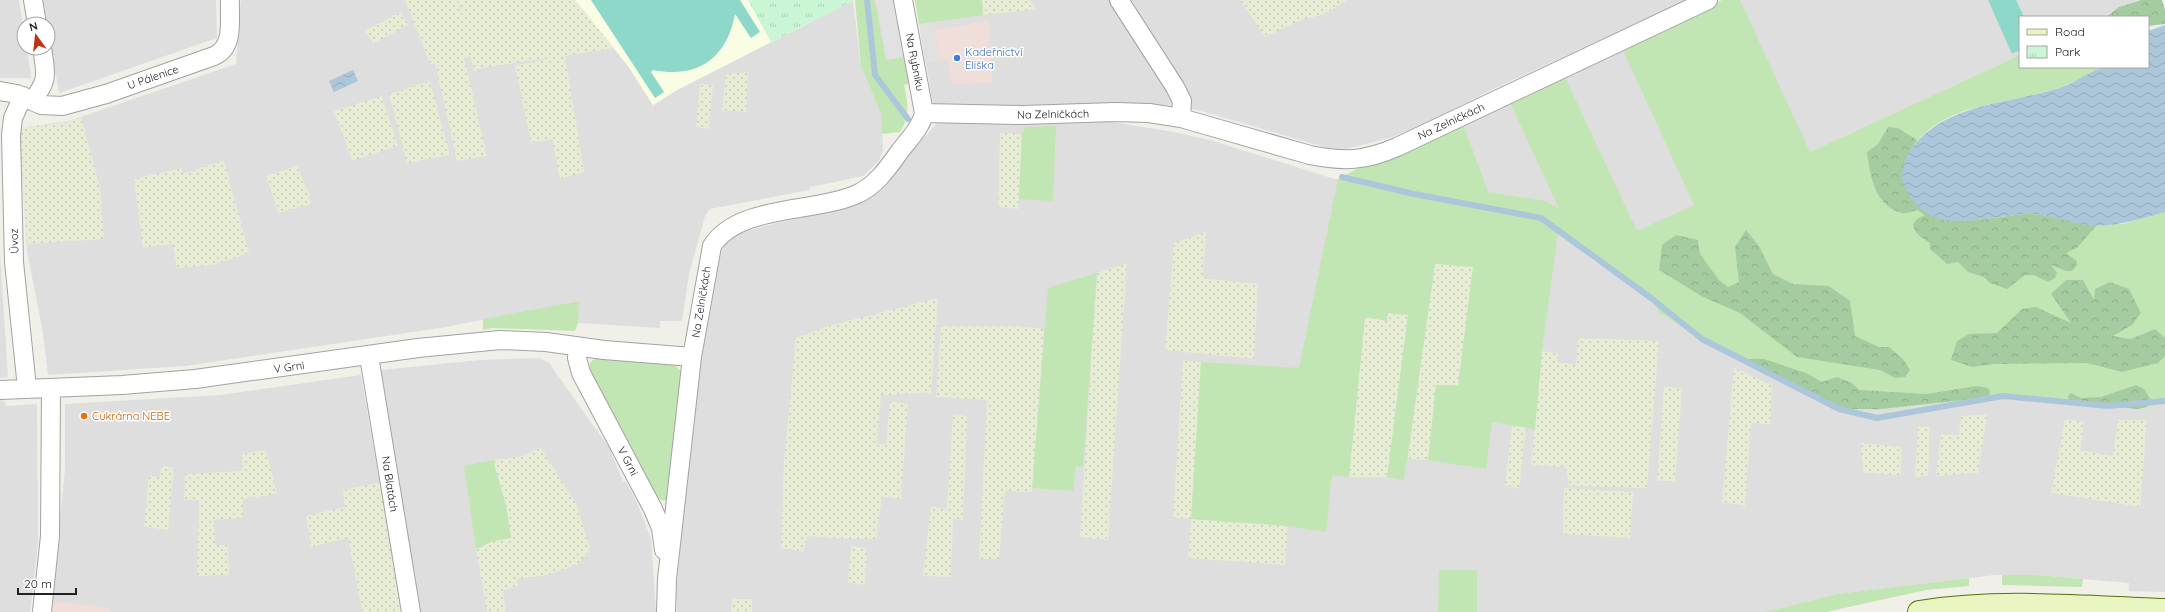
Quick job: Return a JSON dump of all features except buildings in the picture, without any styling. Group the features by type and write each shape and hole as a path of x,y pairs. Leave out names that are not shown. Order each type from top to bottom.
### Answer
{"main road":[{"path":"1920,612 1983,605 2067,609 2165,610"}],"street":[{"path":"32,0 35,16"},
{"name":"U Pálenice","path":"0,91 47,106 75,104 217,55 228,44 230,0"},
{"name":"Na Rybníku","path":"902,0 922,118"},
{"path":"1119,0 1176,87 1182,101 1181,118"},
{"name":"Na Zelničkách","path":"666,612 667,579 692,357 709,254 720,234 739,222 855,195 878,179 909,139 922,118 1115,112 1149,113 1181,118 1331,160 1350,160 1375,156 1410,141 1708,0"},
{"name":"Úvoz","path":"27,388 14,262 11,135 13,118 27,99 41,89 45,81 46,70 43,56"},
{"name":"V Grni","path":"0,390 195,379 418,348 500,340 546,342 578,347 692,357"},
{"name":"V Grni","path":"578,347 577,358 581,373 657,519 662,538 667,579"},
{"name":"Na Blatách","path":"369,356 412,612"},
{"path":"42,612 50,536 51,388"}],"shaded area":[{"path":"0,0 19,0 22,16 16,16 16,56 28,56 31,78 0,78"},
{"path":"43,0 216,0 217,38 59,93 53,56 56,56 56,16 46,16"},
{"path":"241,0 575,0 628,66 653,105 677,90 853,1 861,66 881,114 883,150 879,161 863,176 810,187 810,190 710,209 705,216 689,274 682,321 660,321 660,328 578,323 578,301 440,328 185,366 48,375 43,333 27,251 19,128 69,121 236,64"},
{"path":"405,0 457,0 471,39 458,0 575,0 614,48 565,56 584,172 560,179 552,139 531,143 515,66 555,57 482,68 474,72 470,56 464,57 487,156 457,161 435,63 430,64"},
{"path":"575,0 853,0 677,90 653,105 628,66"},
{"path":"591,0 740,0 760,32 751,38 735,14 725,43 708,62 697,68 684,71 669,72 653,70 651,72 664,92 655,98"},
{"path":"875,0 893,0 904,57 886,60"},
{"path":"915,0 1686,0 1485,93 1429,122 1389,138 1338,151 1201,111 1169,105 933,105"},
{"path":"982,0 1030,0 1036,9 983,15"},
{"path":"1240,0 1347,0 1324,14 1301,20 1265,37"},
{"path":"1732,0 2138,0 2104,16 2019,16 2019,55 1810,152 1661,314 1707,341 1839,409 1878,410 2003,396 2138,409 2165,403 2165,592 2129,591 2129,583 2038,575 1995,575 1837,594 1766,612 677,612 676,595 693,406 720,257 724,246 738,233 856,203 871,196 938,122 1066,123 1105,121 1174,132 1210,140 1331,178 1542,219 1599,265 1572,220 1488,192 1364,165"},
{"path":"1988,0 2016,0 2024,16 2019,16 2019,50 2012,54"},
{"path":"401,12 408,25 373,44 365,31"},
{"path":"988,21 993,83 952,84 947,60 929,61 925,31"},
{"path":"934,22 940,60 925,63 919,24"},
{"path":"748,72 746,112 722,110 726,74"},
{"path":"430,81 450,155 407,163 389,94"},
{"path":"700,84 713,85 709,129 696,127"},
{"path":"382,96 398,146 352,161 334,111"},
{"path":"81,117 100,187 104,239 27,244 19,128 69,122"},
{"path":"1000,133 1022,134 1018,209 998,207"},
{"path":"224,160 249,253 214,265 177,268 173,244 143,248 134,179 181,168 183,174"},
{"path":"297,166 309,193 311,204 278,213 266,176"},
{"path":"1206,231 1203,278 1258,284 1254,359 1165,350 1174,243"},
{"path":"0,253 8,377 0,378"},
{"path":"1127,263 1108,540 1080,537 1097,273"},
{"path":"1435,263 1474,267 1458,385 1436,385 1428,460 1408,459"},
{"path":"938,298 931,393 881,395 877,442 867,442 886,444 890,401 908,404 901,499 882,496 876,539 808,536 803,552 781,548 784,461 796,338 828,326"},
{"path":"1387,313 1408,315 1387,477 1349,477 1365,317 1386,321"},
{"path":"941,326 1017,326 1044,329 1032,492 1005,491 999,559 979,559 987,400 936,397"},
{"path":"1578,338 1659,341 1647,488 1569,486 1566,467 1531,465 1542,351 1558,353 1558,362 1576,365"},
{"path":"539,358 549,363 610,449 623,482 626,482 637,502 651,539 656,612 418,612 381,370 480,360"},
{"path":"1183,360 1201,362 1191,519 1173,518"},
{"path":"1734,368 1772,385 1770,424 1751,423 1745,506 1722,502"},
{"path":"361,375 402,612 50,612 65,470 65,404 220,395"},
{"path":"1664,386 1682,389 1675,481 1657,481"},
{"path":"0,400 4,401 7,406 37,404 38,543 30,612 0,612"},
{"path":"953,414 967,416 963,520 953,519 951,577 923,576 931,506 947,509"},
{"path":"1987,414 1978,473 1936,476 1941,434 1959,435 1961,416"},
{"path":"2065,419 2084,422 2080,450 2113,456 2118,420 2147,420 2140,507 2051,493"},
{"path":"1512,425 1526,428 1519,489 1505,485"},
{"path":"1918,426 1930,427 1928,476 1915,477"},
{"path":"1861,443 1902,447 1900,475 1863,473"},
{"path":"540,447 577,505 590,549 578,564 549,575 518,579 517,574 518,586 503,591 506,612 487,612 476,549 493,541 511,538 506,506 493,460 524,456"},
{"path":"266,450 277,494 243,499 243,518 214,520 215,545 228,545 229,575 197,576 199,500 184,500 185,474 242,471 242,454"},
{"path":"161,466 174,467 168,530 144,527 149,476 160,477"},
{"path":"380,482 403,612 362,612 348,538 311,547 306,516 345,507 343,490"},
{"path":"1564,488 1633,492 1630,538 1563,534"},
{"path":"1191,519 1288,526 1285,565 1188,558"},
{"path":"851,545 867,549 865,585 848,583"},
{"path":"732,599 752,599 752,612 731,612"},
{"path":"52,601 110,608 109,612 50,612"}],"green space":[{"path":"748,0 853,0 853,1 771,42"},
{"path":"855,0 893,0 910,83 904,85 907,114 900,132 882,134 881,114 861,66"},
{"path":"915,0 982,0 983,15 919,24"},
{"path":"1722,0 1740,0 1810,152 2019,55 2019,68 2103,68 2055,89 1973,108 1955,115 1938,123 1923,135 1911,150 1960,221 2030,214 2049,216 2083,224 2122,224 2165,212 2165,403 2138,409 2004,396 1878,410 1840,409 1702,339 1661,314 1650,298 1601,265 1558,232 1542,351 1535,429 1492,422 1486,469 1428,460 1436,385 1458,385 1473,267 1435,264 1404,480 1387,477 1408,315 1388,313 1387,321 1365,317 1349,477 1332,475 1326,532 1288,526 1191,519 1201,362 1299,368 1338,179 1364,165 1462,121 1488,192 1546,201 1559,209 1509,100 1564,75 1637,231 1694,205 1622,48"},
{"path":"2141,0 2162,0 2165,10 2165,24 2149,26 2149,16 2107,16 2119,7"},
{"path":"1056,126 1053,201 1019,199 1022,133 1025,127"},
{"path":"1888,127 1898,128 1917,140 1906,159 1904,166 1903,173 1905,186 1920,207 1933,215 1947,220 1963,221 2012,215 2037,214 2097,225 2077,248 2066,253 2077,261 2076,267 2072,271 2066,271 2051,265 2057,273 2055,278 2048,282 2034,275 2025,275 2007,289 1990,283 1984,277 1968,272 1958,262 1947,264 1930,249 1930,243 1915,230 1913,224 1917,219 1925,215 1917,210 1902,213 1893,210 1880,197 1872,180 1867,152 1878,144"},
{"path":"1746,230 1759,246 1773,274 1793,284 1829,286 1850,301 1855,336 1879,347 1889,347 1903,359 1910,370 1905,377 1895,378 1880,370 1797,357 1740,313 1703,297 1659,270 1662,245 1676,235 1698,240 1700,254 1719,280 1728,287 1739,282 1735,247"},
{"path":"1097,273 1083,467 1076,466 1073,491 1032,488 1048,288"},
{"path":"2066,280 2083,280 2094,300 2095,289 2110,282 2129,289 2141,313 2132,325 2113,336 2131,339 2155,329 2165,338 2165,356 2158,363 2122,372 2087,363 1995,364 1972,367 1951,360 1957,341 1969,334 1997,333 2022,309 2036,307 2071,323 2051,294"},
{"path":"579,301 578,323 575,331 492,328 483,330 483,319"},
{"path":"600,357 672,363 680,370 684,378 669,499 663,501 656,497 590,376 590,363 595,358"},
{"path":"1741,359 1764,359 1806,373 1822,382 1837,377 1852,383 1859,390 1927,394 1976,386 1988,388 1990,392 1989,396 1981,398 1881,409 1839,409"},
{"path":"2136,385 2144,389 2150,398 2147,407 2138,409 2069,402 2068,396 2071,393 2081,398 2101,397"},
{"path":"493,460 506,506 511,538 493,541 476,549 464,466"},
{"path":"1439,570 1477,570 1477,612 1438,612"},
{"path":"2002,575 2038,575 2083,579 2082,587 2002,585"},
{"path":"1969,578 1969,586 1926,590 1826,612 1765,612 1837,594"}],"water":[{"path":"2165,25 2165,212 2114,225 2082,224 2035,214 1955,221 1939,219 1922,210 1905,189 1902,173 1907,156 1918,140 1932,128 1969,110 2047,92 2062,87 2101,68 2149,68 2149,31"},
{"path":"353,70 358,81 334,92 329,81"}],"waterway":[{"path":"867,0 875,75 908,119"},
{"path":"1342,177 1414,194 1541,218 1651,298 1702,339 1839,409 1877,418 2003,396 2108,406 2165,401"}],"place":[{"name":"Kadeřnictví Eliška","path":"957,58"},
{"name":"Cukrárna NEBE","path":"84,416"}]}
